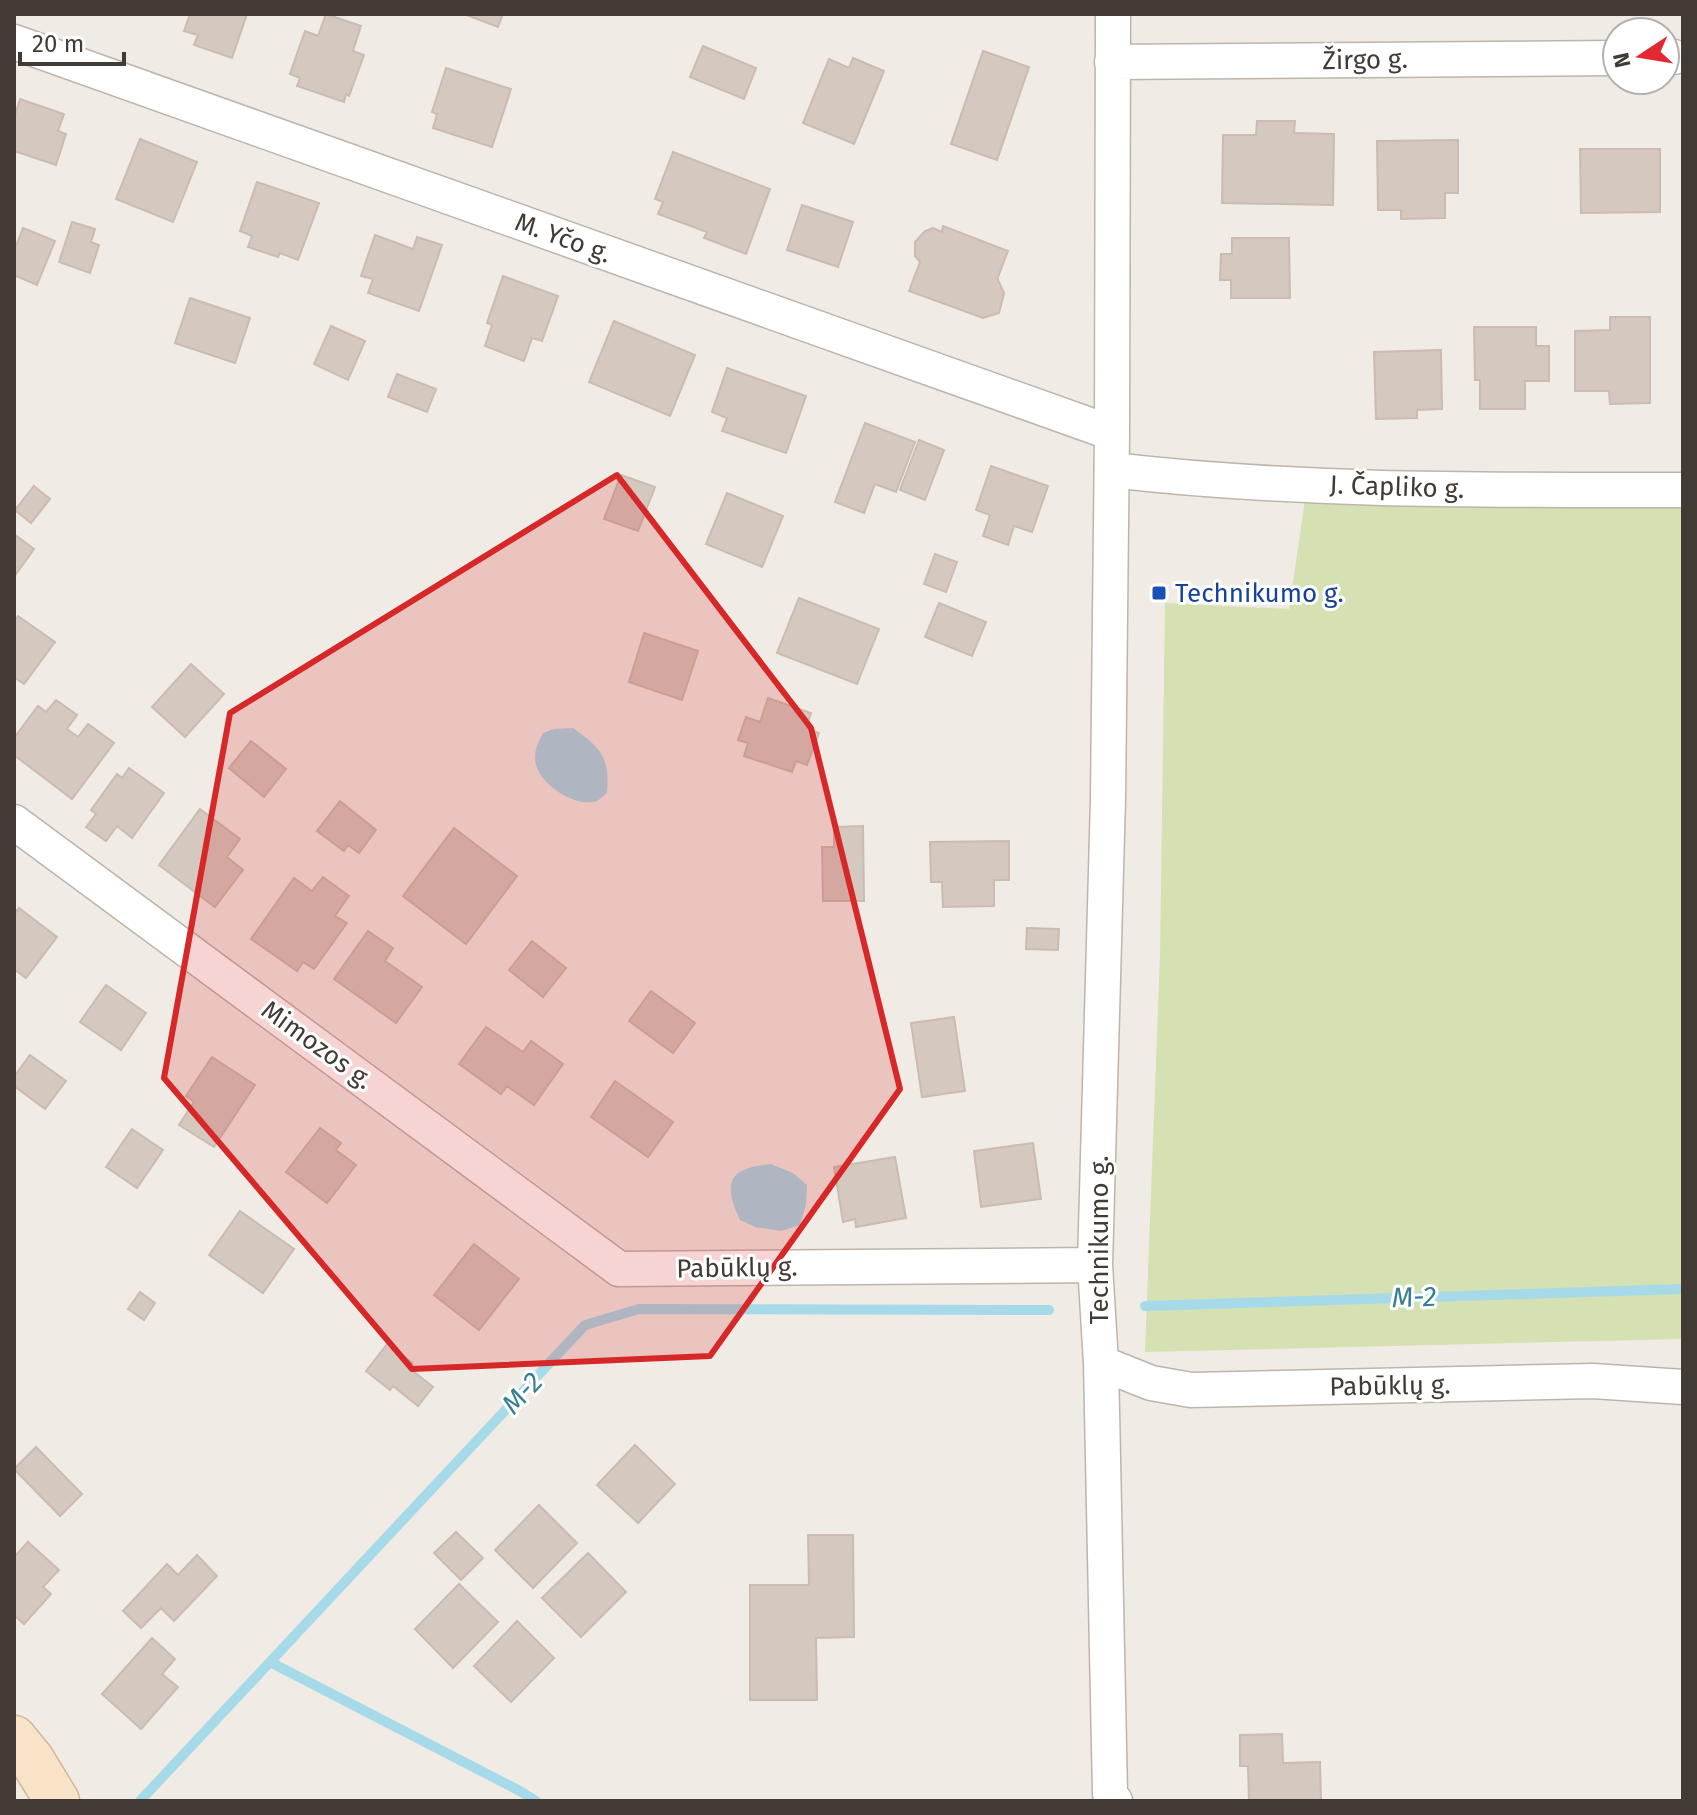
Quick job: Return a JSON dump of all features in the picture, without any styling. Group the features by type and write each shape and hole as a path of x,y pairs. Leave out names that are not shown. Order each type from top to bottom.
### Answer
{"main road":[{"path":"14,1738 32,1760 57,1801"}],"street":[{"name":"Technikumo g.","path":"1113,14 1108,799 1095,1265 1101,1363 1113,1797"},
{"name":"M. Yčo g.","path":"14,42 1112,433"},
{"name":"Žirgo g.","path":"1112,62 1601,58"},
{"name":"J. Čapliko g.","path":"1112,470 1187,479 1316,485 1474,490 1683,490"},
{"name":"Mimozos g.","path":"14,822 619,1269"},
{"name":"Pabūklų g.","path":"619,1269 1095,1265"},
{"name":"Pabūklų g.","path":"1101,1363 1151,1383 1191,1390 1593,1381 1683,1387"}],"highlighted area":[{"path":"617,475 811,728 900,1089 710,1356 412,1369 164,1078 230,713"}],"green space":[{"path":"1305,500 1683,504 1683,1339 1145,1352 1160,956 1165,603 1289,609"}],"water":[{"path":"573,728 597,748 605,762 607,793 597,801 577,801 567,797 548,784 536,766 536,751 543,733"},
{"path":"771,1164 793,1173 807,1185 806,1205 800,1225 781,1231 755,1227 740,1220 731,1196 733,1179 738,1173"}],"building":[{"path":"190,14 247,14 232,58 194,45 198,35 184,31"},
{"path":"326,14 361,26 353,51 364,55 344,102 297,86 300,78 290,74 305,31 318,36"},
{"path":"464,14 503,14 498,27"},
{"path":"703,46 756,68 744,99 690,77"},
{"path":"983,51 1029,67 997,160 951,144"},
{"path":"853,58 884,71 854,144 803,123 829,59 849,68"},
{"path":"446,68 511,89 492,147 433,128 437,114 432,112"},
{"path":"20,99 64,114 58,131 66,134 56,165 14,151 14,118"},
{"path":"1257,121 1295,121 1294,133 1334,134 1333,205 1222,203 1223,135 1256,135"},
{"path":"140,139 197,162 173,222 116,199"},
{"path":"1458,140 1458,193 1445,193 1445,218 1401,219 1401,210 1378,210 1377,141"},
{"path":"1580,149 1660,149 1660,212 1581,213"},
{"path":"673,152 770,189 746,254 704,238 707,232 658,214 663,202 655,199"},
{"path":"257,182 319,203 298,260 248,247 252,236 240,231"},
{"path":"802,205 853,222 838,267 787,250"},
{"path":"72,222 95,229 91,242 99,245 90,273 59,262"},
{"path":"943,226 1008,251 998,277 1004,293 999,313 983,318 909,291 920,262 915,256 915,242 925,231 933,228 942,232"},
{"path":"23,228 55,241 37,285 14,275 14,251"},
{"path":"375,235 413,249 417,237 442,245 419,311 368,293 373,279 361,276"},
{"path":"1232,238 1289,238 1290,298 1231,298 1231,280 1220,280 1221,254 1232,254"},
{"path":"503,276 558,296 542,341 532,338 524,361 485,346 492,325 487,323"},
{"path":"190,298 250,318 235,363 175,343"},
{"path":"1610,317 1650,317 1650,403 1610,404 1609,391 1575,391 1575,331 1610,330"},
{"path":"614,321 695,355 670,416 589,382"},
{"path":"331,326 365,341 348,380 314,364"},
{"path":"1474,327 1536,327 1536,346 1549,346 1549,381 1525,381 1525,409 1480,409 1480,380 1475,380"},
{"path":"1441,350 1442,409 1417,410 1417,418 1376,419 1374,352"},
{"path":"727,368 806,396 786,453 722,431 727,418 712,412"},
{"path":"397,374 436,389 427,412 388,397"},
{"path":"865,423 915,442 896,492 875,484 864,513 835,502"},
{"path":"919,440 944,450 925,500 900,490"},
{"path":"991,466 1048,486 1032,532 1014,526 1008,545 983,536 990,515 976,510"},
{"path":"621,475 655,487 638,531 604,519"},
{"path":"34,486 50,499 31,523 15,510"},
{"path":"727,493 783,516 762,567 706,544"},
{"path":"14,534 34,549 14,577"},
{"path":"935,554 957,562 946,592 924,584"},
{"path":"799,598 879,629 857,684 777,653"},
{"path":"939,603 986,622 972,656 925,637"},
{"path":"18,616 55,642 24,684 14,677 14,621"},
{"path":"644,633 698,651 682,700 629,682"},
{"path":"191,664 224,694 185,737 152,707"},
{"path":"768,698 811,713 806,728 819,733 807,765 796,761 792,772 744,756 748,743 738,740 746,717 760,722"},
{"path":"56,700 77,715 67,729 78,737 88,724 114,743 72,799 14,755 14,738 38,706 46,712"},
{"path":"251,741 286,769 264,797 229,768"},
{"path":"129,768 164,793 132,838 117,826 106,841 86,827 96,814 91,810 117,774 122,778"},
{"path":"340,801 376,830 359,853 348,845 344,851 317,831"},
{"path":"200,809 240,839 227,857 243,870 215,907 159,865"},
{"path":"863,826 864,901 823,901 822,847 834,847 834,827"},
{"path":"454,828 517,876 466,944 403,896"},
{"path":"1009,841 1009,880 994,880 994,906 943,907 942,882 931,882 930,842"},
{"path":"323,877 349,896 335,916 347,923 314,969 303,962 297,971 251,939 294,878 312,891"},
{"path":"19,908 57,937 26,978 14,969 14,914"},
{"path":"1027,928 1059,929 1058,950 1026,949"},
{"path":"368,931 393,948 385,961 422,987 396,1023 334,979"},
{"path":"532,941 566,968 543,997 509,970"},
{"path":"106,985 146,1013 121,1050 80,1022"},
{"path":"651,991 695,1023 673,1053 629,1021"},
{"path":"954,1017 965,1091 922,1097 911,1023"},
{"path":"486,1027 523,1052 531,1041 563,1064 534,1105 507,1086 501,1094 459,1064"},
{"path":"30,1055 66,1081 45,1109 14,1086 14,1077"},
{"path":"212,1057 255,1085 214,1147 179,1125 194,1102 186,1096"},
{"path":"615,1081 673,1122 648,1157 591,1117"},
{"path":"320,1128 341,1143 336,1150 356,1165 327,1203 286,1172"},
{"path":"132,1129 163,1150 137,1188 106,1167"},
{"path":"1033,1143 1041,1199 981,1207 974,1151"},
{"path":"895,1157 906,1218 856,1227 855,1219 843,1222 834,1167"},
{"path":"240,1211 294,1249 263,1293 209,1255"},
{"path":"474,1244 519,1279 479,1330 434,1295"},
{"path":"140,1292 155,1303 144,1320 128,1309"},
{"path":"388,1343 412,1363 408,1367 433,1387 418,1406 393,1386 390,1390 366,1371"},
{"path":"635,1445 675,1484 638,1523 597,1485"},
{"path":"36,1447 82,1494 60,1516 14,1469"},
{"path":"539,1505 577,1543 533,1588 495,1550"},
{"path":"456,1532 483,1558 461,1580 434,1553"},
{"path":"808,1535 853,1535 854,1637 816,1638 817,1700 750,1700 750,1585 809,1585"},
{"path":"28,1542 59,1570 43,1587 51,1594 24,1624 14,1615 14,1557"},
{"path":"588,1553 626,1592 581,1637 542,1598"},
{"path":"197,1555 217,1576 174,1621 161,1608 141,1628 123,1611 167,1564 178,1575"},
{"path":"459,1584 498,1622 453,1668 415,1629"},
{"path":"517,1621 554,1658 511,1702 474,1666"},
{"path":"152,1638 175,1659 162,1674 178,1687 141,1729 102,1694"},
{"path":"1282,1734 1283,1763 1320,1762 1321,1801 1249,1801 1248,1766 1240,1766 1240,1735"}],"waterway":[{"name":"M-2","path":"1145,1306 1683,1289"},
{"name":"M-2","path":"140,1801 585,1325 639,1309 1049,1310"},
{"path":"270,1662 536,1801"}],"place":[{"name":"Technikumo g.","path":"1159,593"}]}
